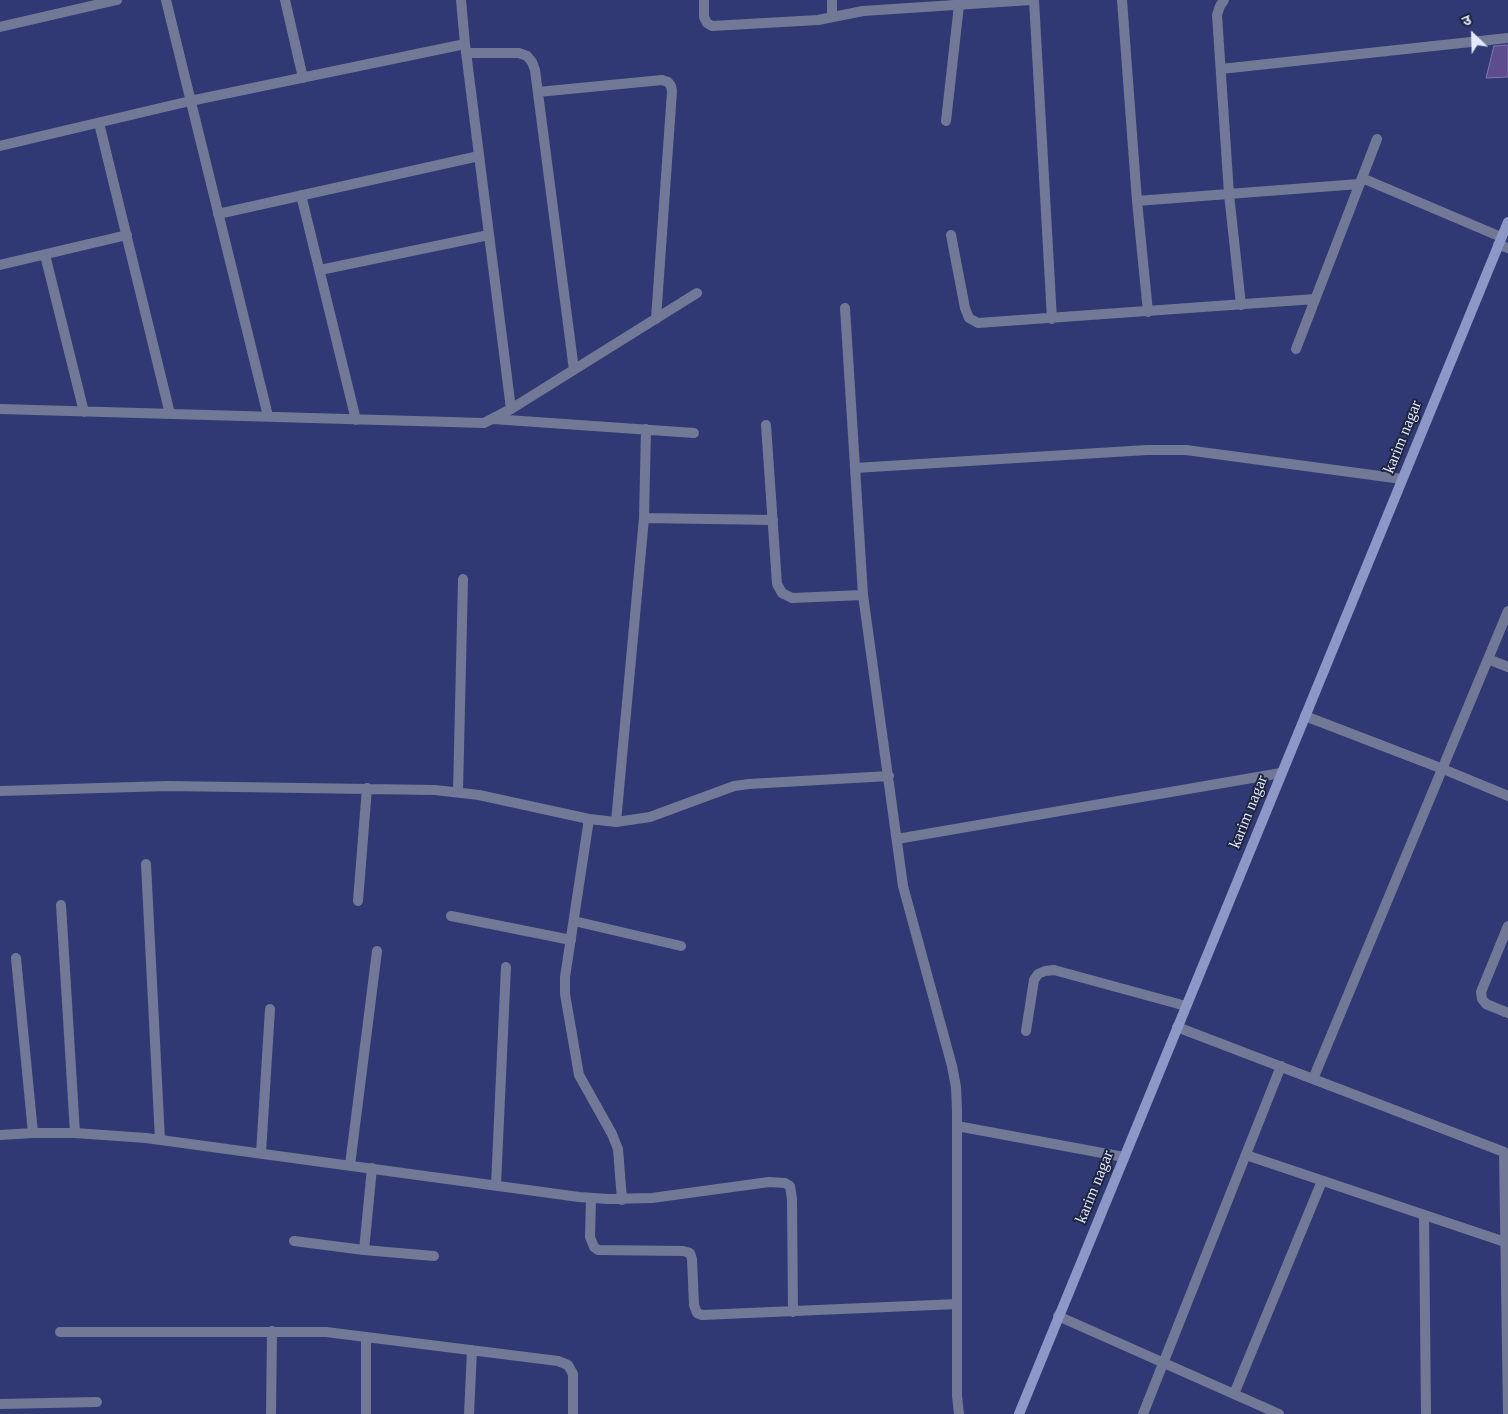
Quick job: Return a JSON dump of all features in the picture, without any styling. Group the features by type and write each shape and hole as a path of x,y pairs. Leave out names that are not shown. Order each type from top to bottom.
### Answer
{"street":[{"path":"0,27 117,0"},
{"path":"166,0 268,416"},
{"path":"285,0 303,78"},
{"path":"461,0 511,409"},
{"path":"704,0 704,17 707,23 712,26 818,20 902,4 959,5 1033,0 1052,319"},
{"path":"832,0 832,17"},
{"path":"1122,0 1137,201 1148,312"},
{"path":"1224,0 1218,15 1221,69 1229,194 1241,305"},
{"path":"946,121 959,5"},
{"path":"1221,69 1508,38"},
{"path":"0,146 190,101 303,78 466,49 519,53 527,56 535,70 574,370"},
{"path":"538,92 662,80 668,82 671,86 656,319"},
{"path":"99,123 170,414"},
{"path":"1296,349 1377,139"},
{"path":"218,214 479,156"},
{"path":"1137,201 1361,181 1502,243"},
{"path":"301,196 356,420"},
{"name":"karim nagar","path":"1019,1414 1402,479 1502,243 1508,222"},
{"path":"0,265 126,235"},
{"path":"320,270 489,235"},
{"path":"951,235 969,318 978,323 989,324 1315,299"},
{"path":"44,255 84,412"},
{"path":"0,410 268,416 477,424 494,419 511,409 697,293"},
{"path":"845,308 863,595 897,839 908,904 956,1087 958,1414"},
{"path":"494,419 694,433"},
{"path":"766,425 777,584 782,593 792,598 863,595"},
{"path":"616,822 644,518 646,430"},
{"path":"855,468 1147,450 1186,450 1402,479"},
{"path":"644,518 773,520"},
{"path":"458,792 463,579"},
{"path":"1313,1079 1508,611"},
{"path":"1488,659 1508,667"},
{"path":"1305,716 1508,796"},
{"path":"897,839 1281,774"},
{"path":"0,791 168,786 413,789 479,795 589,819 616,822 650,817 734,786 889,776"},
{"path":"358,901 367,788"},
{"path":"589,819 565,986 575,1060 579,1075 615,1141 619,1158 622,1200"},
{"path":"146,864 160,1140"},
{"path":"61,906 75,1134"},
{"path":"451,916 571,940"},
{"path":"574,922 681,946"},
{"path":"1508,926 1481,992 1486,1004 1508,1012"},
{"path":"350,1165 377,951"},
{"path":"16,958 33,1133"},
{"path":"496,1185 506,967"},
{"path":"1026,1031 1034,980 1038,974 1045,971 1054,970 1186,1006"},
{"path":"261,1153 270,1009"},
{"path":"1177,1027 1506,1153 1505,1242 1508,1414"},
{"path":"1143,1414 1281,1066"},
{"path":"957,1126 1124,1157"},
{"path":"0,1135 33,1133 75,1134 160,1140 591,1198 622,1200 652,1198 769,1182 785,1183 790,1186 792,1192 793,1312"},
{"path":"1246,1155 1505,1242"},
{"path":"364,1250 372,1168"},
{"path":"1234,1394 1322,1181"},
{"path":"591,1198 590,1237 594,1247 598,1250 683,1251 690,1253 692,1259 694,1305 697,1313 706,1316 957,1304"},
{"path":"1424,1215 1426,1414"},
{"path":"294,1241 434,1256"},
{"path":"1058,1316 1280,1414"},
{"path":"60,1332 326,1332 558,1361 568,1365 571,1369 573,1379 573,1414"},
{"path":"271,1414 272,1332"},
{"path":"366,1337 366,1414"},
{"path":"469,1414 472,1350"},
{"path":"0,1404 97,1402"}],"building":[{"path":"1508,45 1508,77 1486,78 1494,46"}]}
